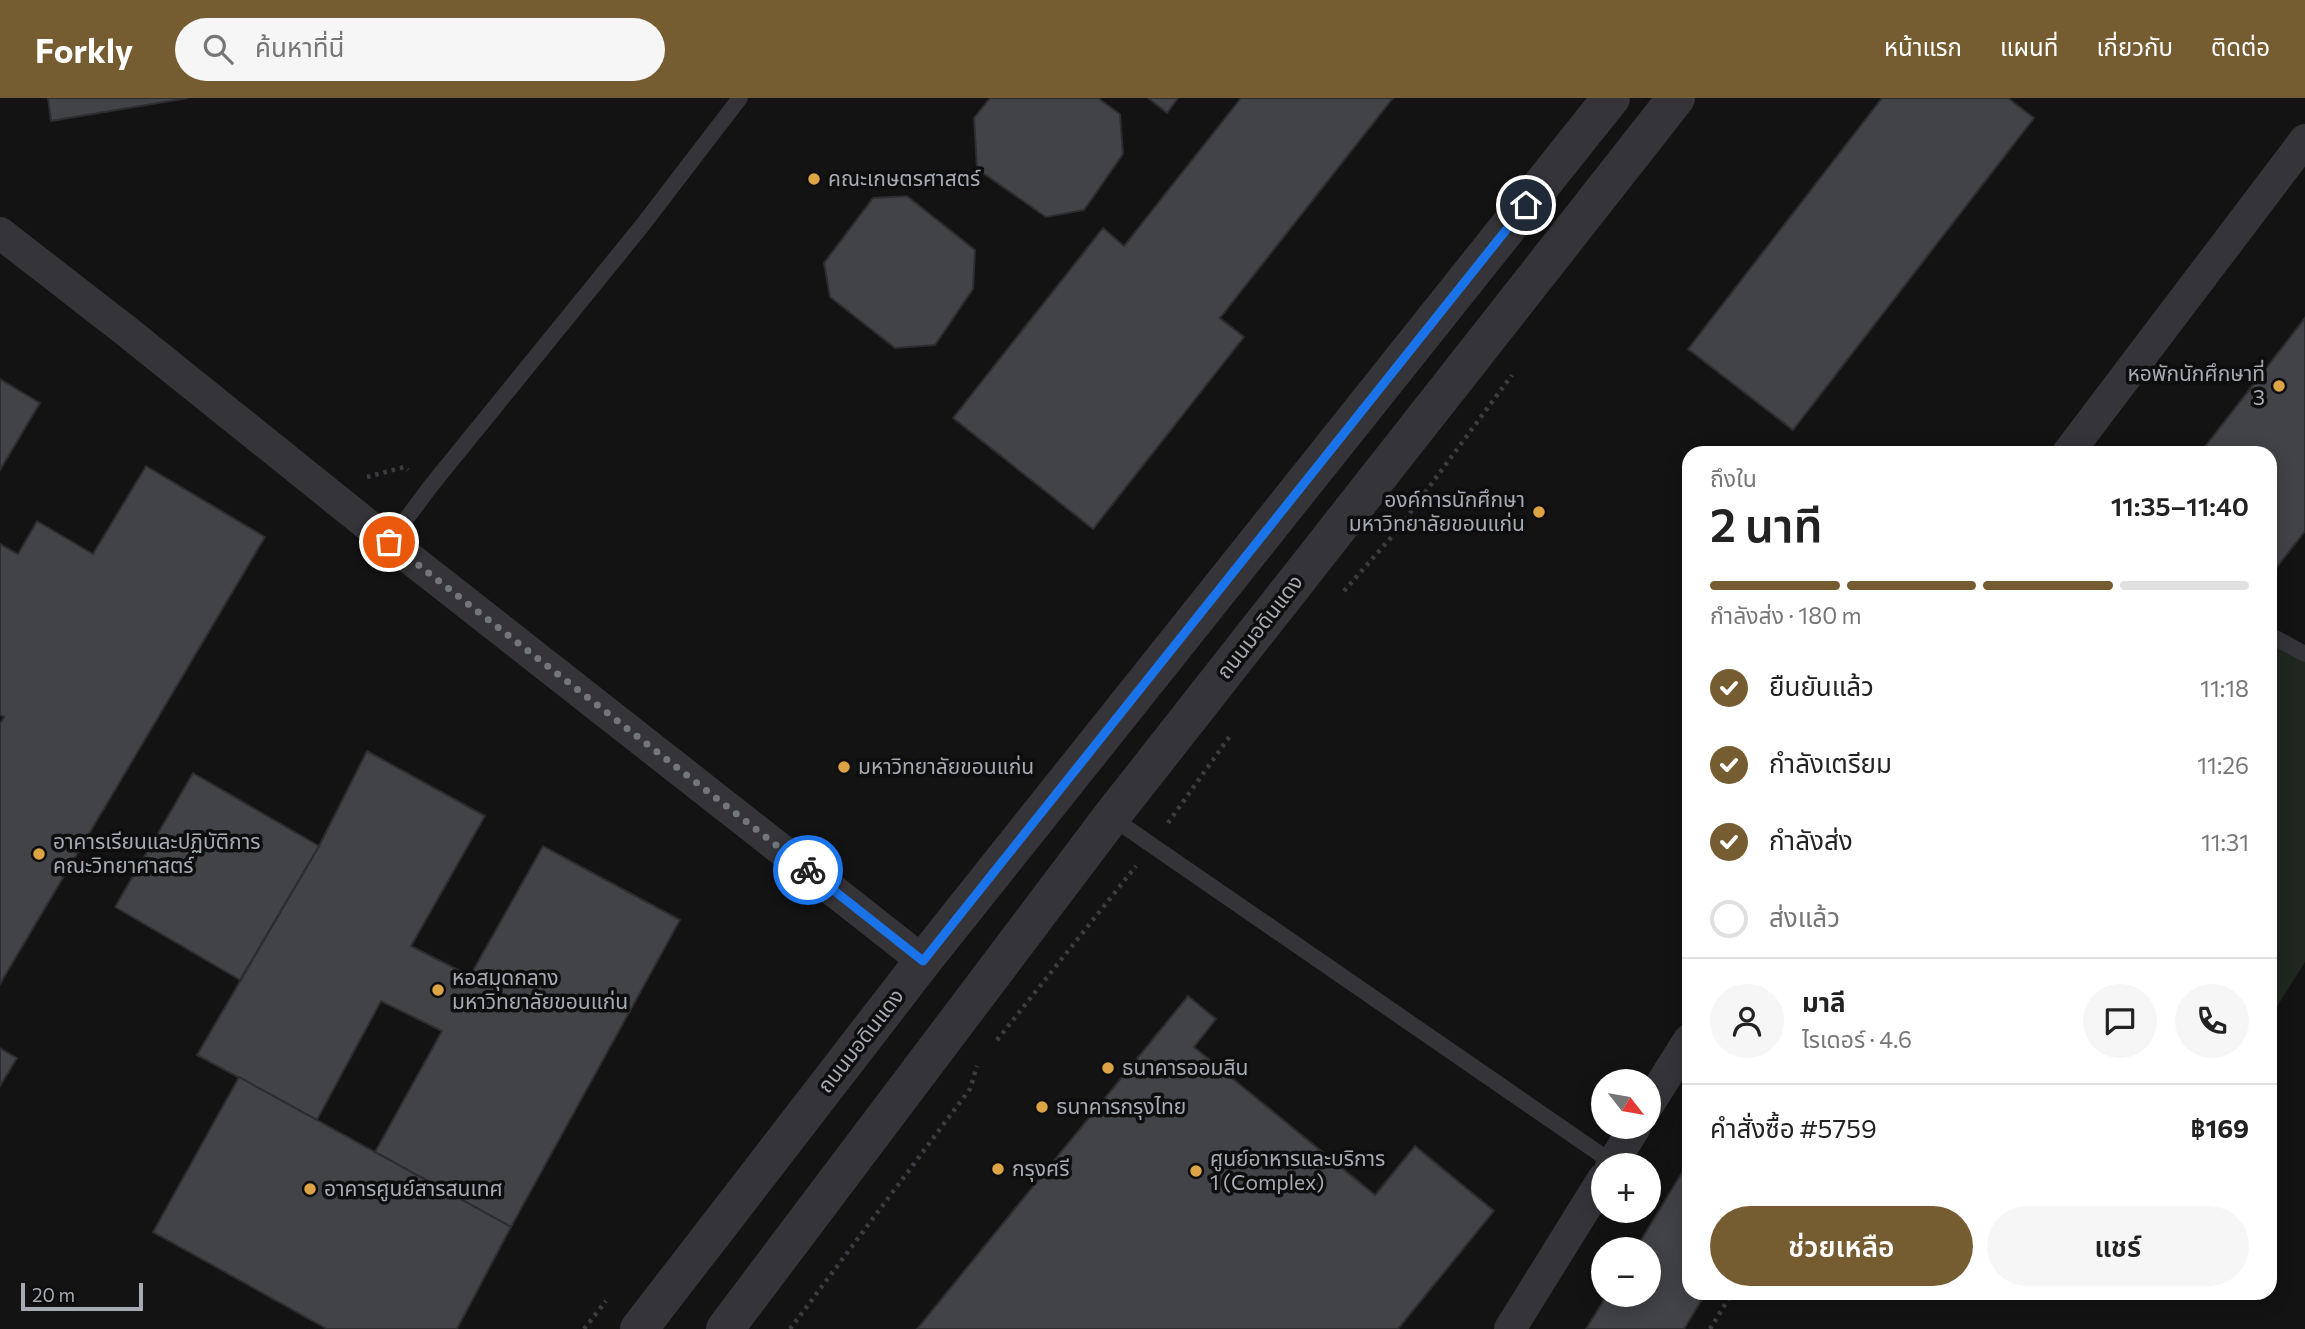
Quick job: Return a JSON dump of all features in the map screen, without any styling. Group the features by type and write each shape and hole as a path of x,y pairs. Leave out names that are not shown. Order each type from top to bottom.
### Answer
{"street":[{"name":"ถนนมอดินแดง","path":"639,1329 923,961 1611,98"},
{"name":"ถนนมอดินแดง","path":"726,1329 1111,817 1676,98"},
{"path":"2073,446 2305,140"},
{"path":"0,233 923,961"},
{"path":"1322,460 1364,496"},
{"path":"1661,1084 1682,1051"},
{"path":"1510,1329 1591,1198"}],"lane":[{"path":"389,542 740,98"},
{"path":"2277,639 2305,654"},
{"path":"1111,817 1591,1156"}],"path":[{"path":"1340,596 1395,534 1514,373"},
{"path":"992,1047 1151,847 1231,735"},
{"path":"790,1329 970,1089 975,1068 984,1058"},
{"path":"584,1329 609,1297"},
{"path":"1710,1329 1728,1300"}],"shaded area":[{"path":"2277,634 2305,652 2305,962 2277,1007"}],"building":[{"path":"48,98 188,98 51,121"},
{"path":"990,98 1098,98 1120,114 1123,154 1084,210 1046,217 977,169 974,118"},
{"path":"1148,98 1178,98 1167,113"},
{"path":"1241,98 1393,98 1220,318 1244,337 1093,529 953,418 1103,228 1124,246"},
{"path":"1882,98 2008,98 2034,118 1793,430 1688,349"},
{"path":"907,196 975,250 973,289 935,345 895,348 830,297 824,263 873,198"},
{"name":"หอพักนักศึกษาที่ 3","path":"2305,318 2305,531 2277,567 2277,446 2205,446"},
{"path":"0,379 40,403 0,470"},
{"name":"อาคารเรียนและปฏิบัติการ คณะวิทยาศาสตร์","path":"146,466 265,537 0,984 0,724 4,717 0,715 0,544 18,554 37,521 93,554"},
{"name":"หอสมุดกลาง มหาวิทยาลัยขอนแก่น","path":"367,751 485,816 411,946 470,976 543,846 680,920 511,1227 375,1152 442,1031 381,1001 317,1120 197,1055 319,846"},
{"path":"193,773 319,846 240,980 115,907"},
{"name":"ศูนย์อาหารและบริการ 1 (Complex)","path":"1188,996 1216,1019 1194,1047 1375,1195 1415,1146 1494,1211 1398,1329 917,1329"},
{"path":"0,1048 17,1058 0,1086"},
{"name":"อาคารศูนย์สารสนเทศ","path":"239,1077 511,1227 457,1329 327,1329 153,1232"},
{"path":"1682,1173 1682,1300 1702,1300 1684,1329 1586,1329 1600,1307 1661,1307 1661,1237 1643,1237 1651,1223 1661,1223 1661,1207"}],"way so far":[{"path":"389,542 808,870"}],"place":[{"name":"คณะเกษตรศาสตร์","path":"814,179"},
{"name":"หอพักนักศึกษาที่ 3","path":"2279,386"},
{"name":"องค์การนักศึกษา มหาวิทยาลัยขอนแก่น","path":"1539,512"},
{"name":"มหาวิทยาลัยขอนแก่น","path":"844,767"},
{"name":"อาคารเรียนและปฏิบัติการ คณะวิทยาศาสตร์","path":"39,854"},
{"name":"หอสมุดกลาง มหาวิทยาลัยขอนแก่น","path":"438,990"},
{"name":"ธนาคารออมสิน","path":"1108,1068"},
{"name":"ธนาคารกรุงไทย","path":"1042,1107"},
{"name":"กรุงศรี","path":"998,1169"},
{"name":"ศูนย์อาหารและบริการ 1 (Complex)","path":"1196,1171"},
{"name":"อาคารศูนย์สารสนเทศ","path":"310,1189"}],"route":[{"path":"808,870 923,961 1526,205"}]}
